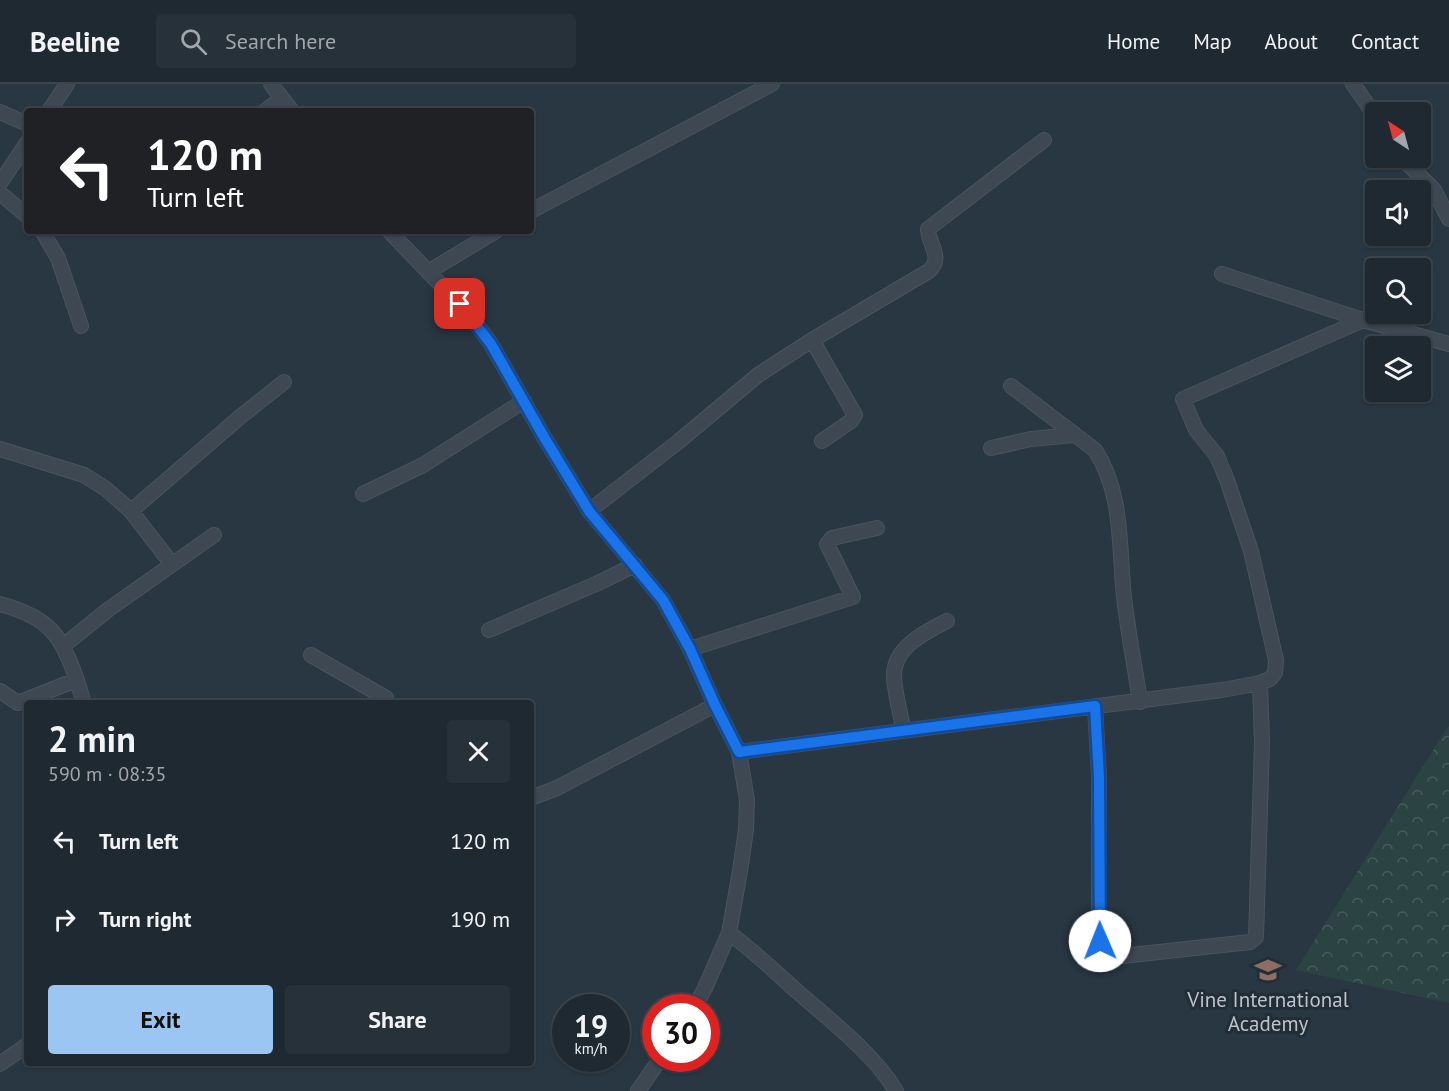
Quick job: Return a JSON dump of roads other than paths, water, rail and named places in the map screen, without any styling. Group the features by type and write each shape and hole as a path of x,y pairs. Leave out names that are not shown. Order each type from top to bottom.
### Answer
{"street":[{"path":"51,108 67,84"},
{"path":"271,84 290,108"},
{"path":"534,210 772,84"},
{"path":"1353,84 1366,102"},
{"path":"269,108 282,98"},
{"path":"0,112 24,123"},
{"path":"589,511 678,442 758,375 933,267 935,253 928,229 1044,140"},
{"path":"0,183 24,147"},
{"path":"1412,168 1434,190 1449,219"},
{"path":"0,194 24,214"},
{"path":"44,234 58,258 81,326"},
{"path":"392,234 468,313 491,344 589,511 663,600 690,649 739,752 747,800 746,830 729,933 702,994"},
{"path":"428,272 491,234"},
{"path":"1222,274 1363,320 1449,344"},
{"path":"739,752 1140,702 1260,683 1270,678 1275,673 1276,660 1251,551 1221,464 1196,430 1183,399 1363,320"},
{"path":"812,340 855,415 852,421 822,441"},
{"path":"131,511 284,382"},
{"path":"1011,386 1095,450 1110,480 1116,510 1125,599 1140,702"},
{"path":"363,494 423,465 524,400"},
{"path":"991,448 1031,438 1073,435"},
{"path":"0,449 84,475 131,511 171,563"},
{"path":"690,649 853,597 827,544 832,538 877,528"},
{"path":"63,646 108,609 214,535"},
{"path":"489,630 635,565"},
{"path":"0,604 33,617 51,630 63,646 83,700"},
{"path":"903,730 894,674 897,663 907,646 947,621"},
{"path":"311,655 386,698 385,700"},
{"path":"26,700 76,680"},
{"path":"1095,706 1099,777 1100,941 1102,948 1113,957 1250,942 1256,937 1262,743 1260,683"},
{"path":"0,691 18,703 24,701"},
{"path":"534,797 557,788 715,705"},
{"path":"729,933 759,956 836,1026 869,1059 896,1091"},
{"path":"0,1064 24,1047"},
{"path":"638,1091 651,1072"}],"place":[{"name":"Vine International Academy","path":"1268,970"}]}
